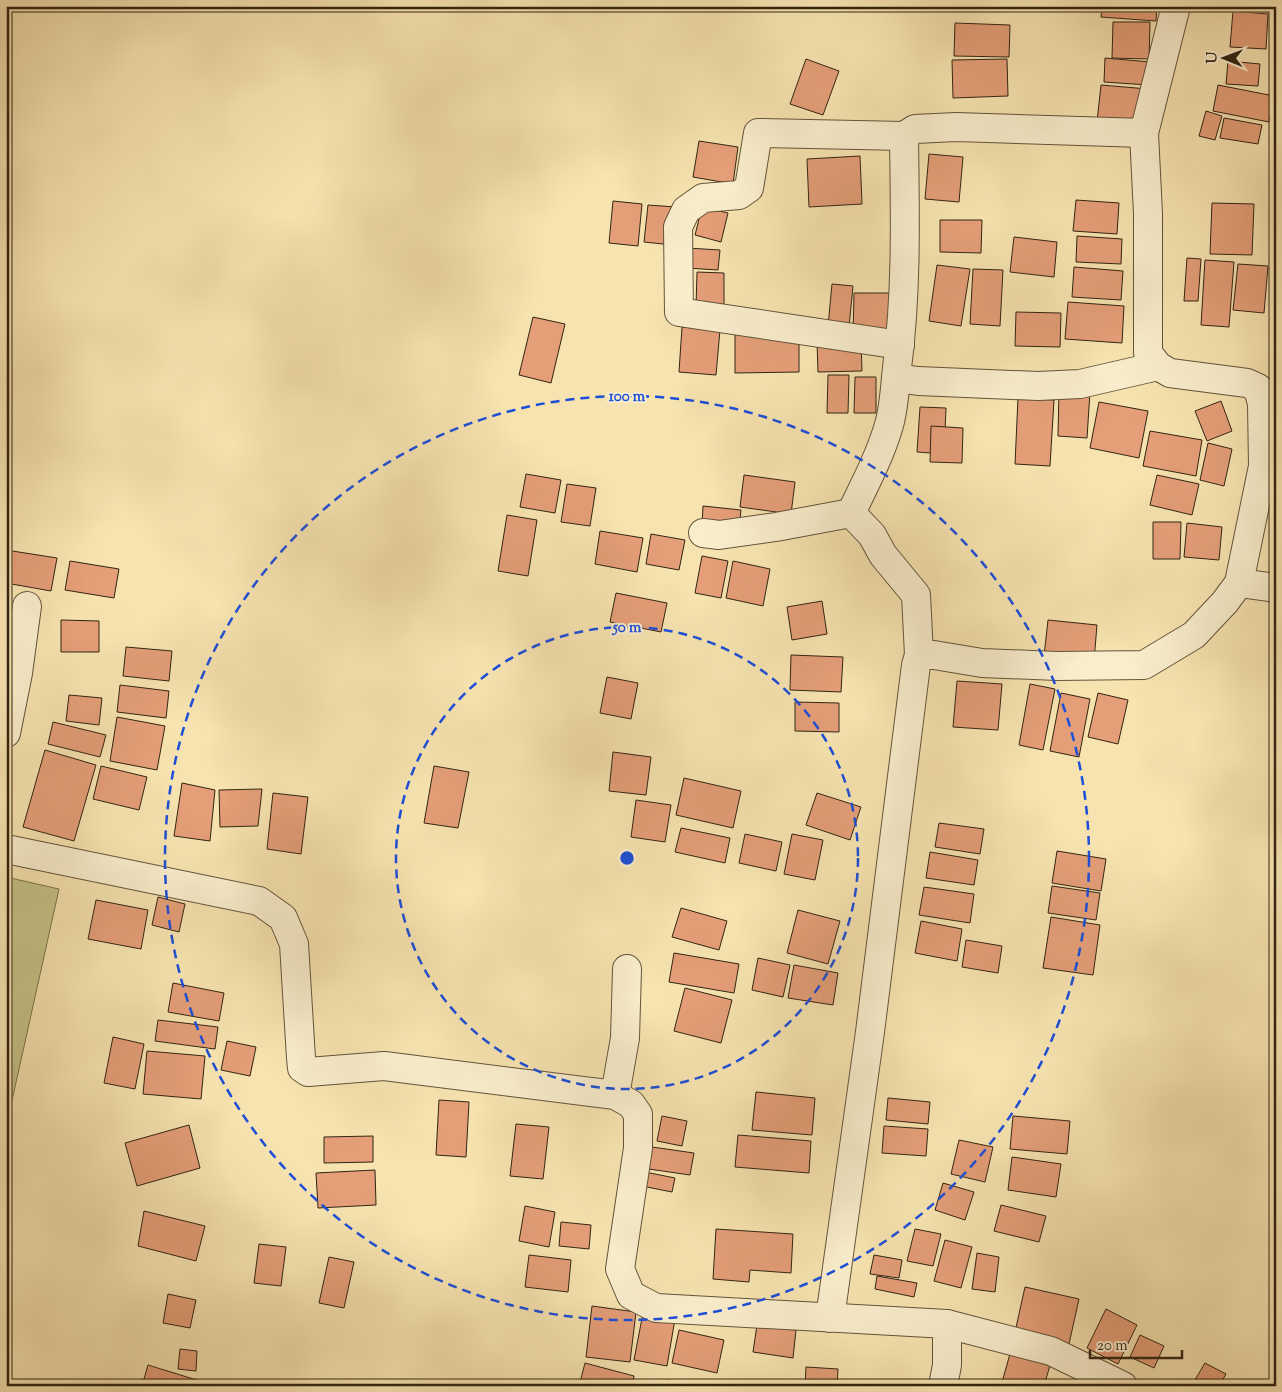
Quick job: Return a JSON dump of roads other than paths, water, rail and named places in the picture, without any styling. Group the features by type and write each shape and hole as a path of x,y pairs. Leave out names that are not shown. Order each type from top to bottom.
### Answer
{"street":[{"path":"920,655 934,654 992,664 1057,666 1144,665 1194,635 1225,602 1239,583 1263,466 1262,404 1258,388 1247,384 1170,373 1158,366 1148,353 1148,214 1144,133 1176,6"},
{"path":"900,345 679,312 678,227 686,210 703,198 739,195 749,188 758,133 904,136 915,129 956,127 1144,133"},
{"path":"851,512 876,461 889,424 896,378 900,345 905,239 904,136"},
{"path":"896,378 918,381 1038,386 1080,384 1158,366"},
{"path":"702,533 719,535 851,512"},
{"path":"830,1318 870,1032 916,666 920,655 916,595 883,555 872,535 851,512"},
{"path":"1239,583 1276,588"},
{"path":"6,733 18,673 27,606"},
{"path":"6,849 260,901 275,912 283,918 294,944 302,1068 308,1072 384,1066 615,1095 631,1104 638,1114 638,1148 620,1269 631,1295 656,1308 947,1324 1051,1351 1123,1386"},
{"path":"615,1095 625,1038 627,969"},
{"path":"944,1386 947,1365 947,1324"}]}
